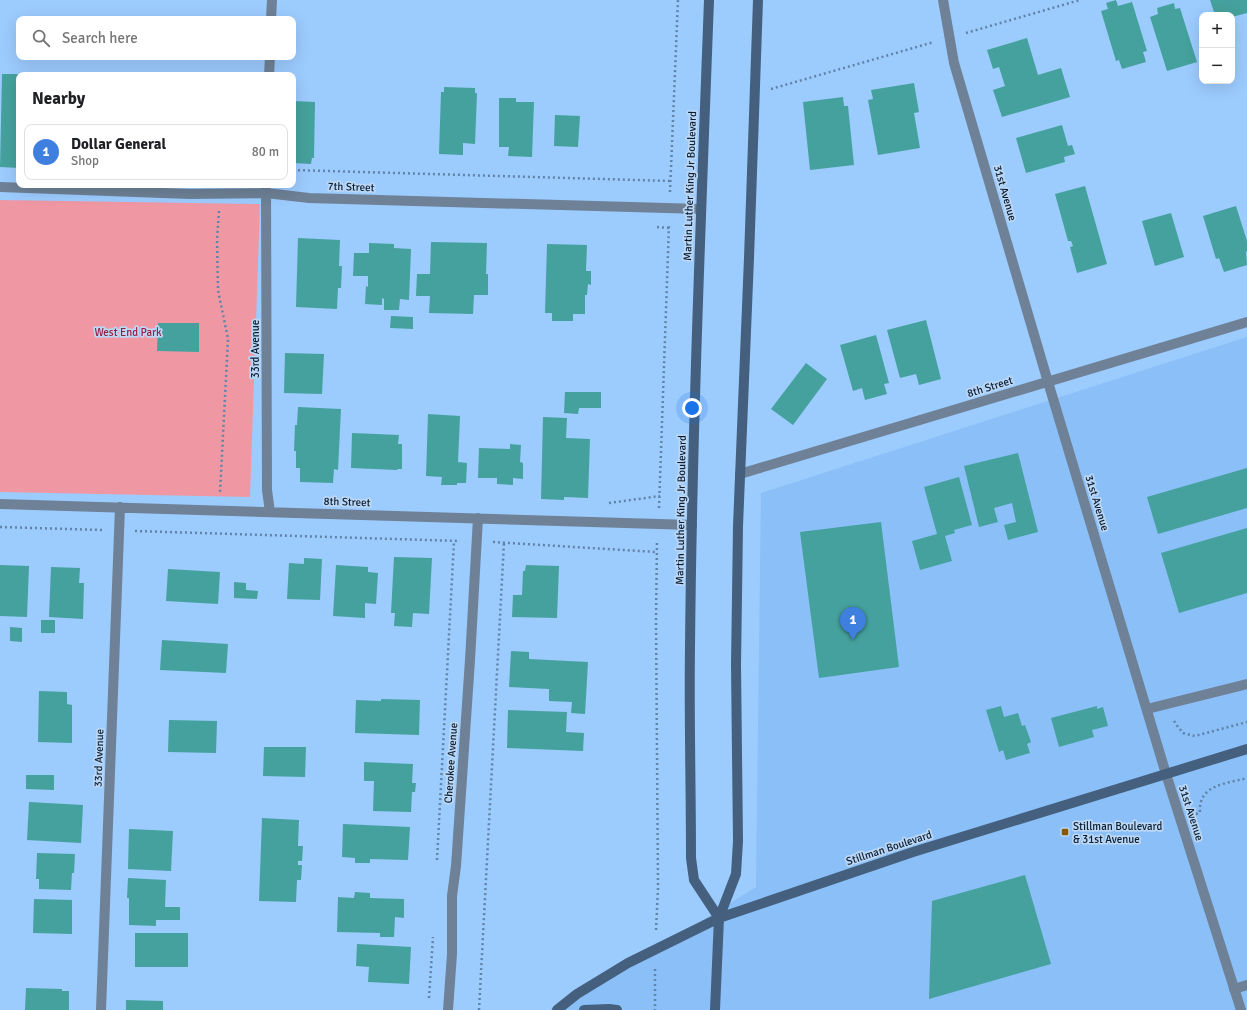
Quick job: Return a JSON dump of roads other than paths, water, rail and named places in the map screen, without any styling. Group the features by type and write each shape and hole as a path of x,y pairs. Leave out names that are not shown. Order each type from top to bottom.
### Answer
{"main road":[{"name":"Martin Luther King Jr Boulevard","path":"709,0 701,209 692,526 690,650 691,858 694,880 719,918"},
{"path":"714,1010 719,918 736,874 738,841 736,665 738,526 750,258 758,0"},
{"name":"Stillman Boulevard","path":"557,1010 577,994 628,963 719,918 913,852 1247,750"},
{"path":"584,1010 617,1010"}],"street":[{"path":"271,16 272,0"},
{"name":"31st Avenue","path":"943,0 954,63 1048,382 1166,774 1241,1010"},
{"path":"270,60 270,72"},
{"name":"7th Street","path":"0,187 16,188"},
{"name":"7th Street","path":"27,188 190,194 266,189 309,198 701,209"},
{"name":"33rd Avenue","path":"266,189 267,490 270,512"},
{"name":"8th Street","path":"740,474 1247,322"},
{"name":"8th Street","path":"0,504 692,526"},
{"name":"33rd Avenue","path":"101,1010 120,508"},
{"name":"Cherokee Avenue","path":"448,1010 452,954 452,896 470,668 478,518"},
{"path":"1147,709 1247,684"},
{"path":"1234,988 1247,985"}],"place":[{"name":"Dollar General","path":"853,640"},
{"name":"Stillman Boulevard & 31st Avenue","path":"1065,832"}],"park label":[{"name":"West End Park","path":"128,332"}]}
